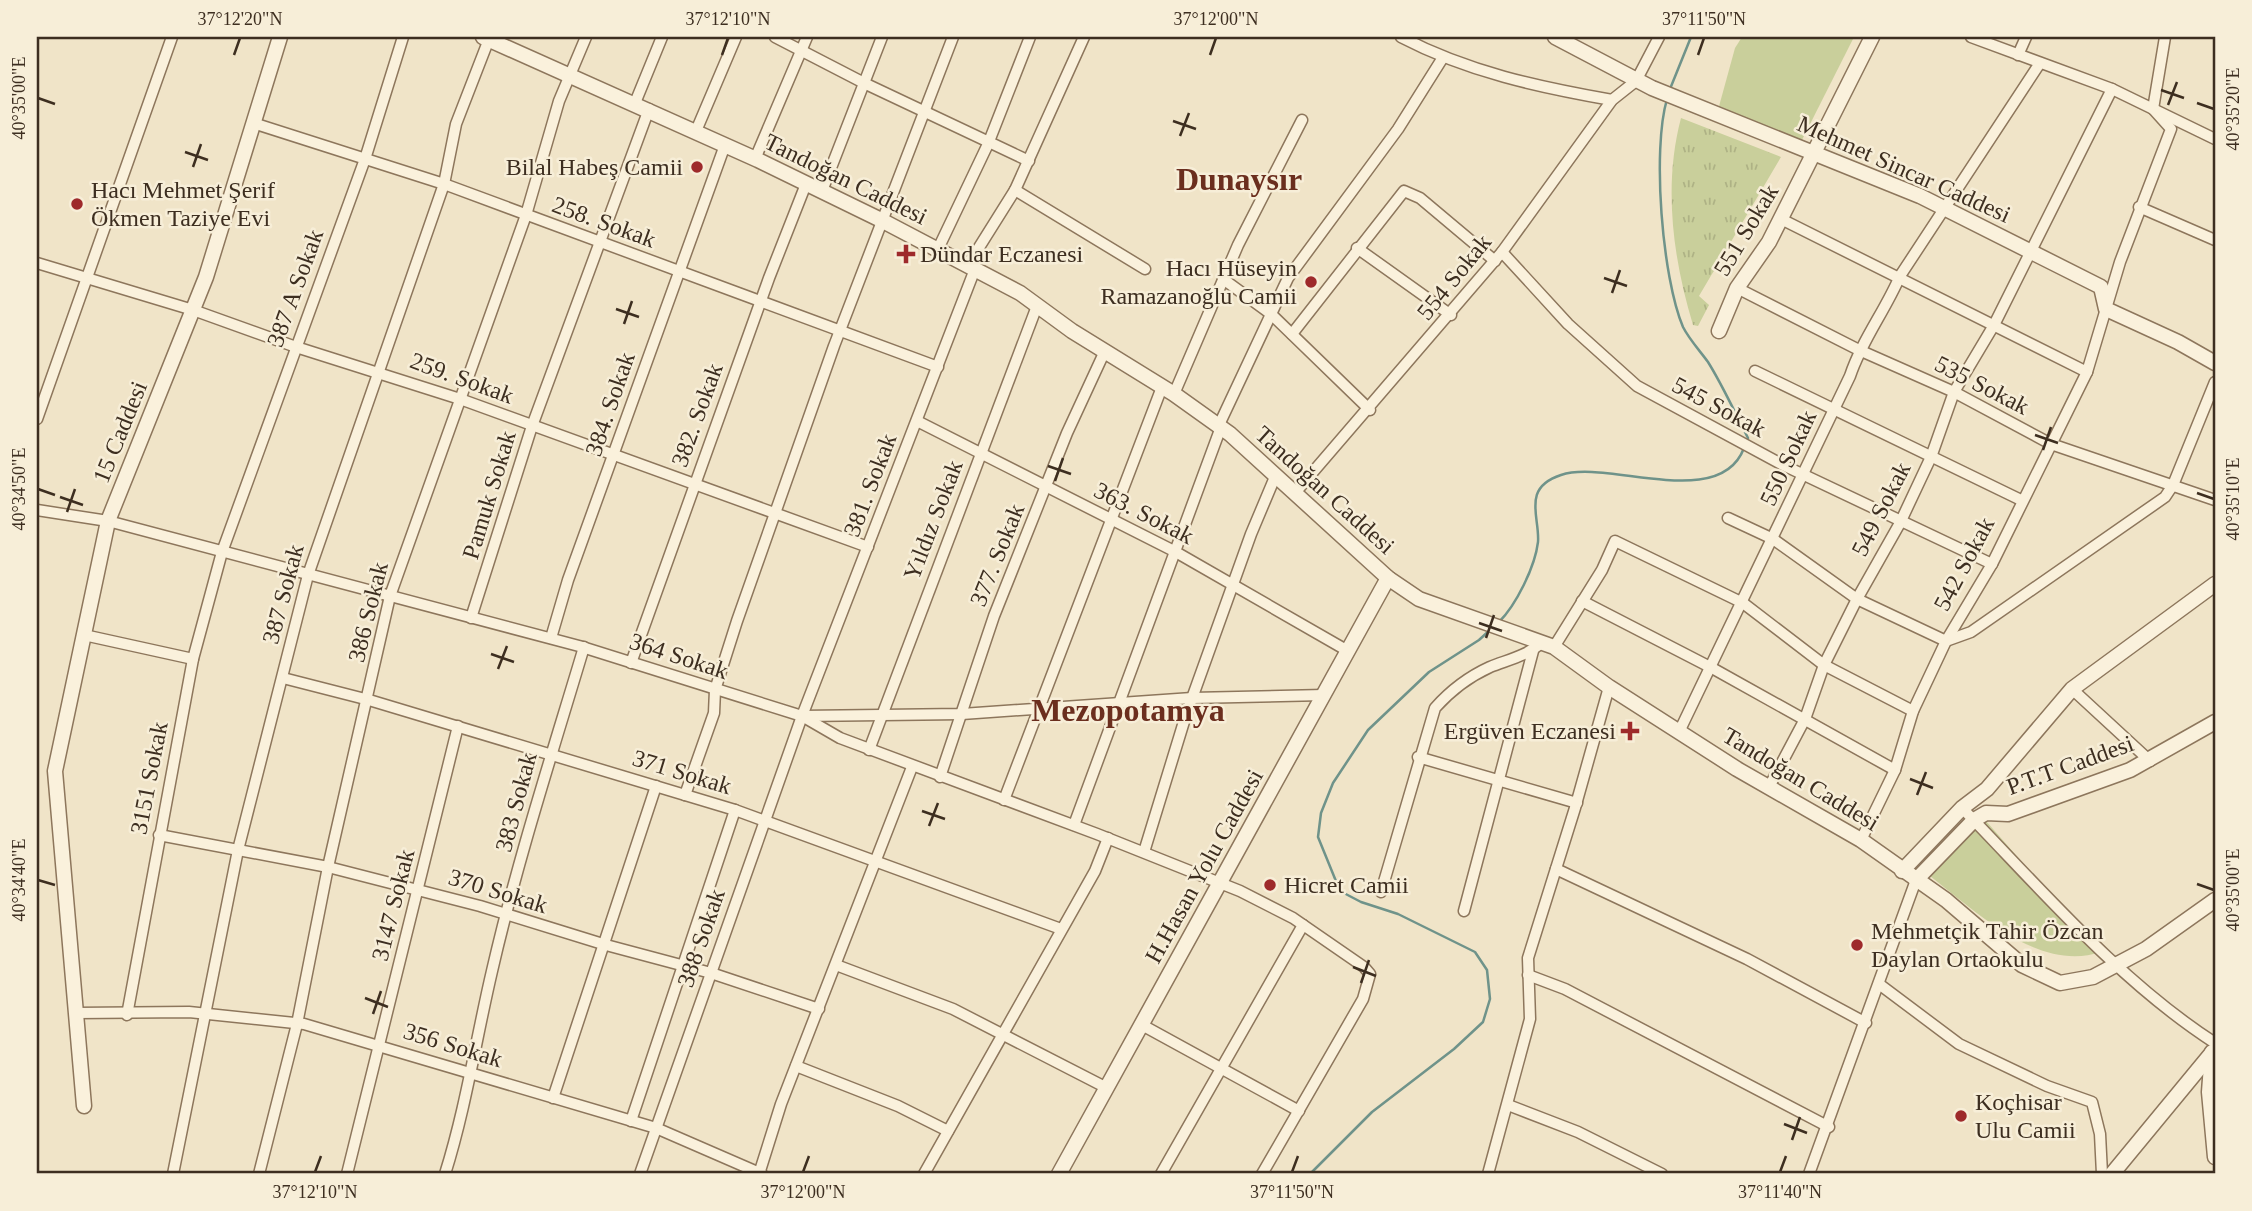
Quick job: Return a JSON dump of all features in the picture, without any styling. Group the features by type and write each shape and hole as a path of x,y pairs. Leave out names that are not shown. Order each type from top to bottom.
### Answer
{"street":[{"path":"37,419 85,276 172,37"},
{"name":"15 Caddesi","path":"84,1106 55,771 108,521 193,310 280,37"},
{"name":"387 A Sokak","path":"222,552 365,159 403,37"},
{"name":"386 Sokak","path":"259,1174 297,1024 328,867 369,699 390,597 526,215 559,102 586,37"},
{"path":"635,103 662,37"},
{"path":"696,131 736,37"},
{"path":"775,37 988,144 1029,160"},
{"path":"755,159 807,37"},
{"path":"822,191 846,122 866,84 882,37"},
{"path":"685,795 714,713 715,690 840,329 953,37"},
{"path":"938,249 988,144 1030,37"},
{"name":"381. Sokak","path":"802,716 938,366 971,267 1015,190 1084,37"},
{"path":"1401,37 1442,59 1502,79 1612,100"},
{"name":"Mehmet Sincar Caddesi","path":"1555,37 1652,88 1945,208 2101,287 2106,309"},
{"path":"1636,80 1660,37"},
{"name":"551 Sokak","path":"1719,331 1737,288 1769,242 1872,37"},
{"path":"1971,37 2112,89 2215,139"},
{"path":"2018,55 2026,37"},
{"path":"2152,109 2165,37"},
{"name":"Tandoğan Caddesi","path":"494,40 649,109 822,191 938,249 1037,306 1104,353 1168,390 1220,426 1388,578 1419,599 1519,636 1609,687 1769,787 1861,840 1902,872 1946,900 2022,965 2060,983 2093,977 2146,949 2215,900"},
{"name":"387 Sokak","path":"173,1174 238,850 307,575 444,184 456,124 494,40"},
{"path":"1074,825 1220,426 1288,278 1398,129 1442,59"},
{"name":"550 Sokak","path":"1679,732 1805,473 1859,350 1887,306 1900,276 2040,63"},
{"name":"554 Sokak","path":"1294,494 1370,410 1499,257 1612,100 1636,80"},
{"name":"549 Sokak","path":"1769,787 1805,719 1824,665 1900,523 1931,457 1954,392 1994,325 2112,89"},
{"name":"Pamuk Sokak","path":"471,618 532,426 649,109"},
{"name":"542 Sokak","path":"1861,840 1895,770 1913,711 1946,641 1992,564 2021,500 2087,372 2139,206 2171,129 2152,109"},
{"path":"1004,800 1110,520 1168,390 1303,120"},
{"name":"258. Sokak","path":"253,122 444,184 938,366"},
{"name":"384. Sokak","path":"551,638 725,145"},
{"name":"382. Sokak","path":"631,663 761,300 806,184"},
{"path":"1015,190 1145,269"},
{"name":"545 Sokak","path":"1357,248 1404,191 1412,192 1499,257 1637,386 1783,465 1805,473 1900,523 1992,564"},
{"path":"2139,206 2215,240"},
{"path":"1781,219 1900,276 2087,372"},
{"path":"1292,334 1357,248 1451,315"},
{"name":"259. Sokak","path":"37,263 193,310 296,347 460,399 868,547"},
{"path":"1223,279 1271,314 1370,410"},
{"name":"535 Sokak","path":"1737,288 1859,350 1954,392 2051,444 2215,500"},
{"name":"Yıldız Sokak","path":"869,750 1037,306"},
{"path":"2106,309 2178,342 2215,363"},
{"name":"377. Sokak","path":"940,777 994,616 1067,433 1104,353"},
{"path":"1755,371 1833,412 2021,500"},
{"path":"1728,517 1773,539 1857,599 1946,641 1971,632 2165,497 2173,485 2215,382"},
{"name":"363. Sokak","path":"917,421 1174,551 1348,651"},
{"path":"1144,852 1192,698 1275,477"},
{"name":"364 Sokak","path":"37,510 108,521 551,638 802,716 962,714 1192,698 1324,695"},
{"path":"1464,911 1499,779 1542,647 1582,601 1615,541 1743,603 1824,665 1913,711"},
{"name":"3151 Sokak","path":"127,1015 193,659 222,552"},
{"name":"H.Hasan Yolu Caddesi","path":"1059,1174 1388,578"},
{"path":"1902,872 1962,808 1987,789 2072,689 2215,584"},
{"path":"1582,601 1712,668 1895,770"},
{"path":"84,635 193,659"},
{"name":"383 Sokak","path":"445,1174 472,1072 492,969 584,647"},
{"path":"1381,892 1418,757 1435,708 1451,690 1487,668 1542,647"},
{"name":"371 Sokak","path":"283,678 369,699 735,810 1061,929"},
{"path":"1488,1174 1530,1019 1528,958 1577,803 1609,687"},
{"path":"2072,689 2150,761"},
{"path":"802,716 840,738 869,750 1074,825 1221,883 1303,925 1370,974 1363,999 1262,1174"},
{"name":"388 Sokak","path":"640,1174 802,716"},
{"name":"P.T.T Caddesi","path":"1974,820 1986,813 2008,814 2150,761 2215,722"},
{"name":"3147 Sokak","path":"347,1174 458,726"},
{"path":"1418,757 1577,803"},
{"path":"760,1174 796,1066 912,767"},
{"path":"553,1098 606,945 656,786"},
{"path":"1962,808 2116,965 2214,1048"},
{"path":"631,1121 735,810"},
{"path":"1809,1174 1829,1127 1916,880 1974,820"},
{"name":"370 Sokak","path":"159,835 328,867 480,906 508,917 682,964 819,1009"},
{"path":"924,1174 1095,871 1108,838"},
{"path":"1556,869 1746,958 1866,1023"},
{"path":"1161,1174 1303,925"},
{"path":"836,965 953,1009 1107,1088"},
{"path":"1528,975 1565,989 1829,1127"},
{"path":"1879,984 1959,1044 2048,1086 2092,1102 2100,1133 2102,1174"},
{"name":"356 Sokak","path":"76,1013 207,1014 297,1024 380,1044 656,1128 760,1174"},
{"path":"1142,1025 1299,1111"},
{"path":"2214,1048 2208,1092 2215,1157"},
{"path":"2112,1174 2214,1048"},
{"path":"796,1066 898,1106 948,1131"},
{"path":"1508,1105 1578,1132 1662,1174"}],"green space":[{"path":"1742,37 1854,37 1802,140 1718,110 1735,48"},
{"path":"1681,118 1781,157 1699,296 1709,305 1698,326 1693,325 1686,300 1673,222 1672,170"},
{"path":"1979,813 2101,952 2077,956 2053,954 2030,946 1985,919 1926,873"}],"waterway":[{"path":"1670,89 1691,37"},
{"path":"1667,99 1660,149 1661,213 1676,305 1683,327 1719,380 1748,438 1747,442"},
{"path":"1499,622 1518,596 1533,563 1538,542 1535,504 1541,487 1549,481 1561,475 1581,472 1661,480 1712,477 1731,467 1744,448"},
{"path":"1310,1174 1372,1112 1454,1049 1483,1022 1490,999 1487,970 1475,952 1398,914 1361,902 1340,891 1318,837 1321,813 1333,783 1368,730 1429,672 1479,640 1491,629"}],"place":[{"name":"Bilal Habeş Camii","path":"697,167"},
{"name":"Hacı Mehmet Şerif Ökmen Taziye Evi","path":"77,204"},
{"name":"Dündar Eczanesi","path":"906,254"},
{"name":"Hacı Hüseyin Ramazanoğlu Camii","path":"1311,282"},
{"name":"Ergüven Eczanesi","path":"1630,731"},
{"name":"Hicret Camii","path":"1270,885"},
{"name":"Mehmetçik Tahir Özcan Daylan Ortaokulu","path":"1857,945"},
{"name":"Koçhisar Ulu Camii","path":"1961,1116"}],"district":[{"name":"Dunaysır","path":"1239,179"},
{"name":"Mezopotamya","path":"1128,710"}]}
